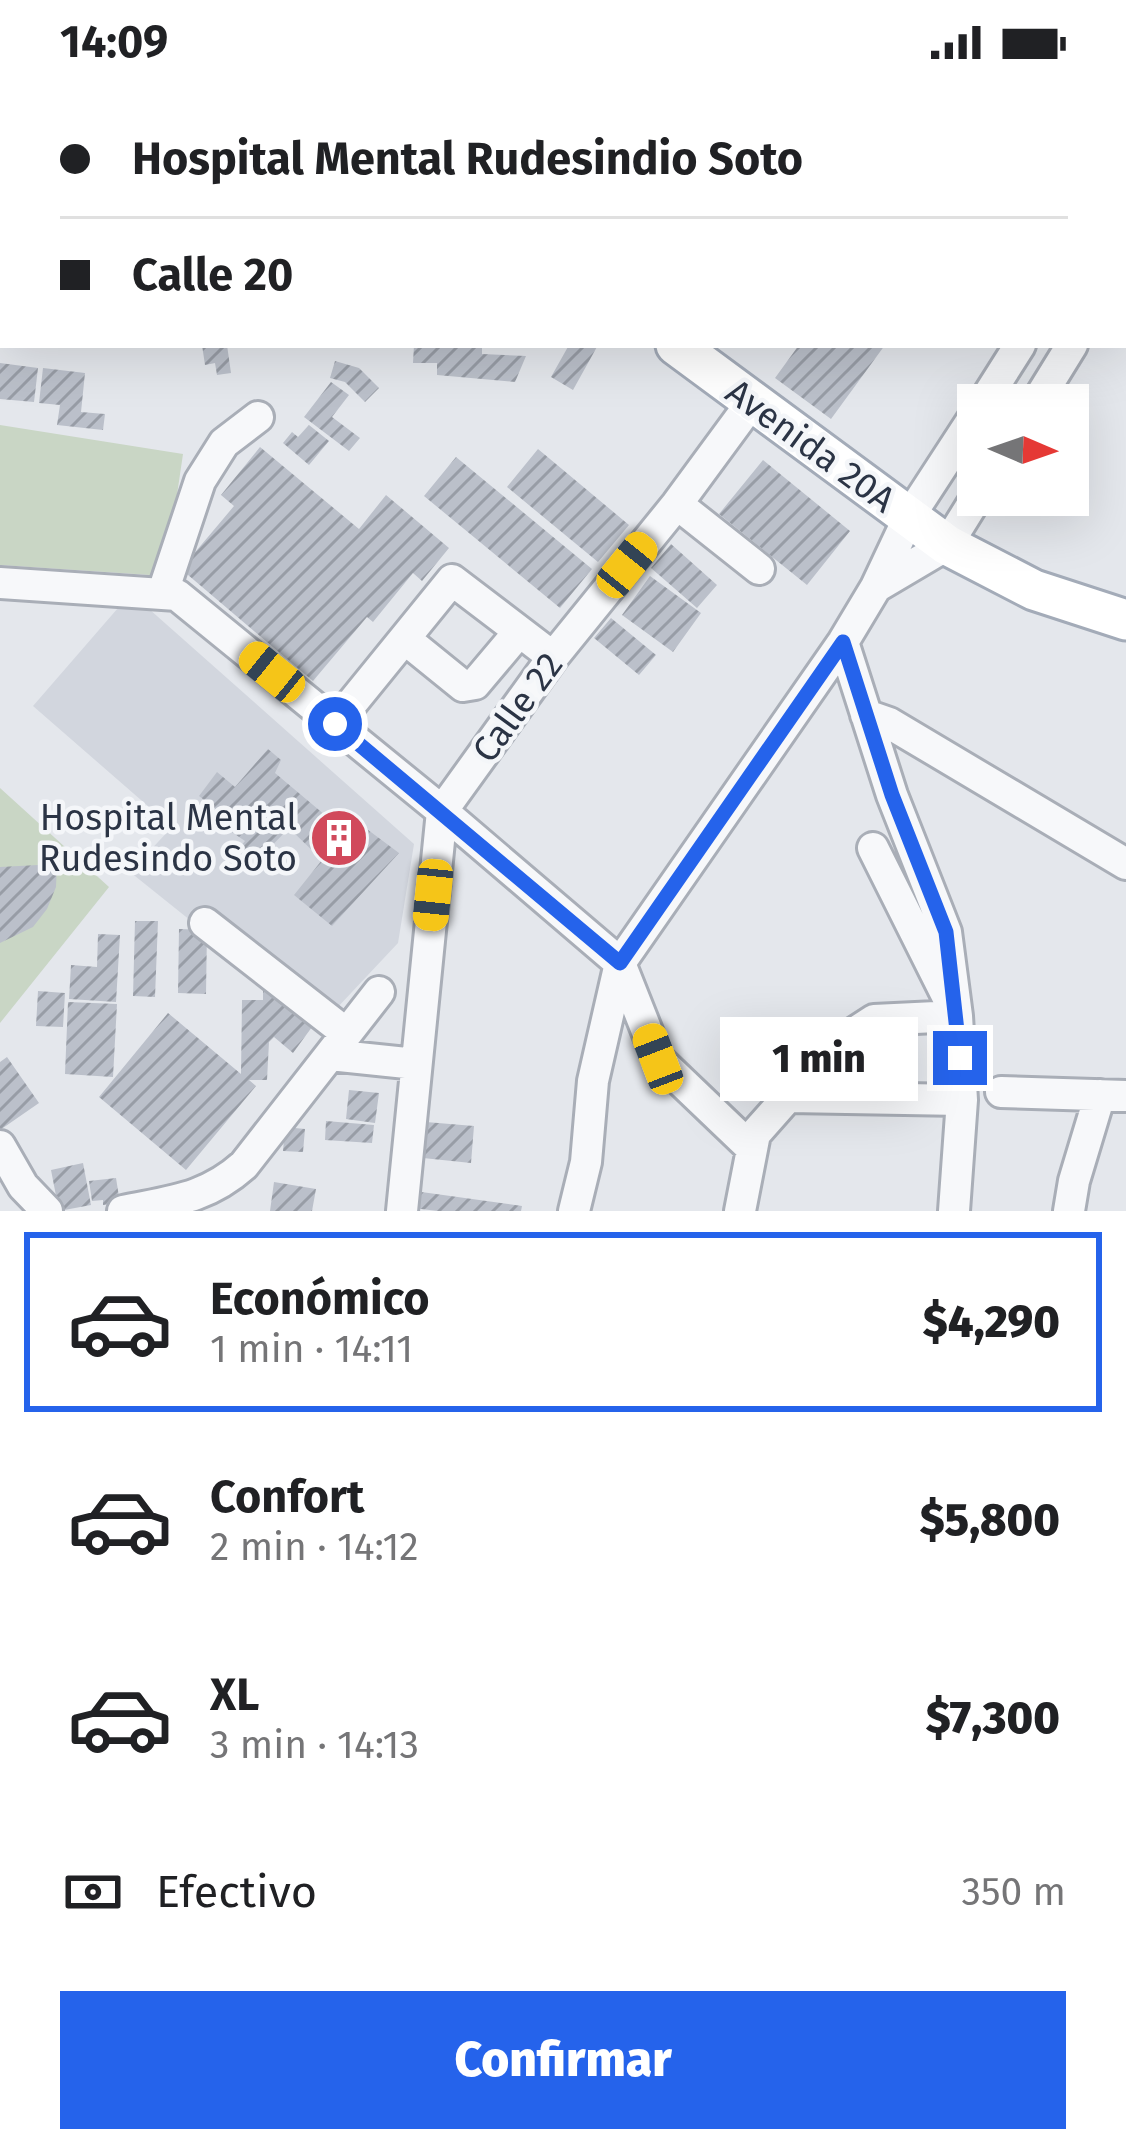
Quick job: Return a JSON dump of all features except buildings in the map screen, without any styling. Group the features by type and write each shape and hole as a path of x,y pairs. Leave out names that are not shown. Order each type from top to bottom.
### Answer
{"main road":[{"name":"Avenida 20A","path":"680,348 947,545 1034,590 1126,620"}],"street":[{"path":"995,384 1018,348"},
{"path":"1048,384 1070,348"},
{"name":"Calle 22","path":"402,1211 442,811 553,657 752,402"},
{"path":"163,592 200,481 224,443 258,417"},
{"path":"574,1211 586,1162 593,1081 620,963 843,642 909,517 957,443"},
{"path":"943,465 957,475"},
{"path":"676,504 759,568"},
{"path":"876,587 947,545 964,516"},
{"path":"335,724 452,580 553,657"},
{"path":"0,583 177,595 620,963 658,1059 749,1146"},
{"path":"405,639 464,686 475,684 518,633"},
{"path":"843,642 892,795 946,932 962,1100 954,1211"},
{"path":"866,715 889,723 1126,864"},
{"path":"873,848 957,1016"},
{"path":"205,923 338,1044 416,1064"},
{"path":"123,1211 196,1196 222,1185 244,1165 379,992"},
{"path":"740,1211 755,1134 831,1048 874,1020 957,1016"},
{"path":"1001,1092 1113,1095 1074,1180 1069,1211"},
{"path":"789,1097 962,1100"},
{"path":"0,1145 12,1190 47,1211"}],"shaded area":[{"path":"131,593 414,844 398,943 321,1025 130,872 172,827 33,706"}],"green space":[{"path":"0,425 183,454 165,576 0,565"},
{"path":"0,788 109,887 0,1023"}],"place":[{"name":"Hospital Mental Rudesindo Soto","path":"339,838"}],"route":[{"path":"335,724 620,963 843,642 892,795 946,932 960,1058"}]}
